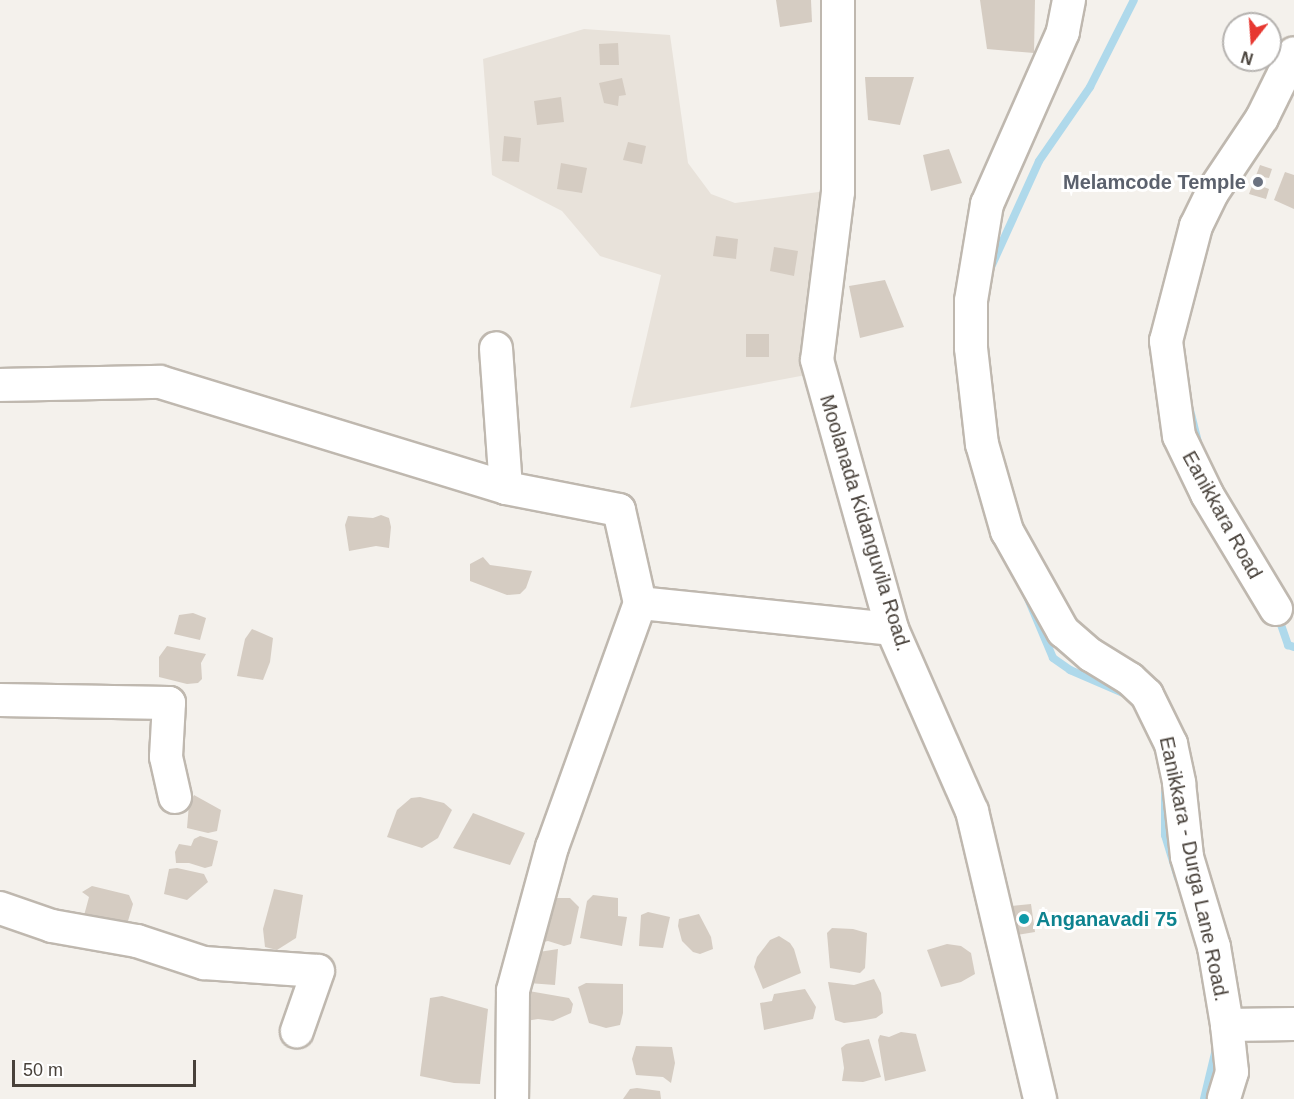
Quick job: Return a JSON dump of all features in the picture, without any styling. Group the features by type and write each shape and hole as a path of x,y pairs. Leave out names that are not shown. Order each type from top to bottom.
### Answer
{"street":[{"name":"Moolanada Kidanguvila Road.","path":"838,0 838,192 817,360 892,629 972,812 1040,1099"},
{"name":"Eanikkara - Durga Lane Road.","path":"1069,0 1063,32 987,204 971,301 971,348 982,444 1007,531 1063,631 1091,655 1130,679 1147,695 1171,744 1179,783 1187,857 1214,947 1227,1025 1232,1072 1224,1099"},
{"name":"Eanikkara Road","path":"1275,609 1207,494 1179,436 1166,341 1196,226 1212,193 1263,118 1294,53"},
{"path":"496,348 506,488"},
{"path":"0,385 160,382 506,488 619,510 640,603 552,847 513,991 512,1099"},
{"path":"640,603 892,629"},
{"path":"0,700 169,703 166,757 175,797"},
{"path":"0,908 52,926 136,941 204,963 318,971 297,1031"},
{"path":"1227,1025 1294,1024"}],"shaded area":[{"path":"584,29 670,35 688,163 711,194 735,203 826,191 806,375 630,408 661,275 600,256 562,211 492,175 483,59"}],"building":[{"path":"776,0 811,0 812,22 780,27"},
{"path":"980,0 1035,0 1034,53 987,49"},
{"path":"618,43 619,65 600,65 599,44"},
{"path":"865,77 914,77 900,125 868,120"},
{"path":"622,78 626,95 619,96 618,106 604,103 599,83"},
{"path":"561,97 564,122 537,125 534,101"},
{"path":"504,136 521,138 519,162 502,161"},
{"path":"628,142 646,146 642,164 623,160"},
{"path":"949,149 962,183 931,191 923,155"},
{"path":"561,163 587,168 582,193 557,189"},
{"name":"Melamcode Temple","path":"1260,165 1272,169 1269,178 1263,177 1261,186 1269,189 1266,199 1249,194"},
{"name":"Melamcode Temple","path":"1285,172 1294,175 1294,209 1274,200"},
{"path":"716,236 738,239 736,259 713,256"},
{"path":"774,247 798,251 794,276 770,271"},
{"path":"885,280 904,327 860,338 849,286"},
{"path":"746,334 769,334 769,357 746,357"},
{"path":"381,515 389,518 391,527 389,548 376,546 349,551 345,525 348,516 373,518"},
{"path":"483,557 490,565 532,571 526,588 520,594 507,595 470,581 470,564"},
{"path":"193,613 206,618 200,640 174,634 179,615"},
{"path":"252,629 273,638 270,662 263,680 237,676 245,639"},
{"path":"167,646 206,654 201,663 202,679 198,683 187,684 159,677 159,657"},
{"path":"194,795 221,810 217,831 208,833 187,828 189,804"},
{"path":"420,797 444,803 452,810 438,838 422,848 387,837 397,810 411,798"},
{"path":"473,813 525,833 510,865 453,848"},
{"path":"200,836 218,841 212,866 205,868 189,863 176,863 175,852 179,844 191,846 194,839"},
{"path":"177,868 204,874 208,882 187,900 164,894 169,869"},
{"path":"92,886 129,895 133,904 126,928 82,923 89,897 82,892"},
{"path":"274,889 303,895 296,938 277,950 265,947 263,929"},
{"path":"593,895 618,898 618,916 627,917 622,946 580,938 587,901"},
{"path":"548,898 570,898 579,907 571,944 564,946 548,941 535,944"},
{"name":"Anganavadi 75","path":"1031,904 1035,932 1017,935 1012,906"},
{"path":"648,912 670,917 663,948 639,946 641,915"},
{"path":"699,914 711,937 713,949 700,954 693,952 682,941 678,926 679,919"},
{"path":"832,928 853,929 867,933 865,968 860,973 830,968 827,933"},
{"path":"779,936 790,943 794,949 801,973 763,989 754,967 757,957 770,940"},
{"path":"947,944 961,946 971,953 975,974 961,982 941,987 927,950"},
{"path":"558,949 555,985 528,983 526,954"},
{"path":"874,979 881,993 883,1013 876,1018 860,1021 844,1023 835,1020 828,982 854,985"},
{"path":"586,983 623,984 623,1013 620,1025 606,1028 589,1023 578,987"},
{"path":"805,989 816,1007 813,1019 764,1030 760,1003 772,1001 774,994"},
{"path":"523,990 569,998 573,1004 571,1013 553,1021 538,1019 520,1022"},
{"path":"442,996 488,1009 480,1084 454,1083 420,1076 430,998"},
{"path":"901,1032 916,1034 926,1071 885,1081 878,1040 880,1035 889,1037"},
{"path":"869,1039 881,1077 863,1082 842,1081 844,1068 841,1048 846,1044"},
{"path":"636,1046 672,1047 675,1063 671,1083 663,1077 636,1075 632,1059"},
{"path":"630,1089 660,1091 661,1099 623,1099"}],"waterway":[{"path":"991,267 1039,161 1090,87 1134,0"},
{"path":"1190,410 1199,445"},
{"path":"1026,594 1053,658 1070,670 1130,696"},
{"path":"1278,616 1288,645 1294,647"},
{"path":"1165,793 1165,835 1178,878"},
{"path":"1204,1099 1217,1045"}],"place":[{"name":"Melamcode Temple","path":"1258,182"},
{"name":"Anganavadi 75","path":"1024,919"}]}
